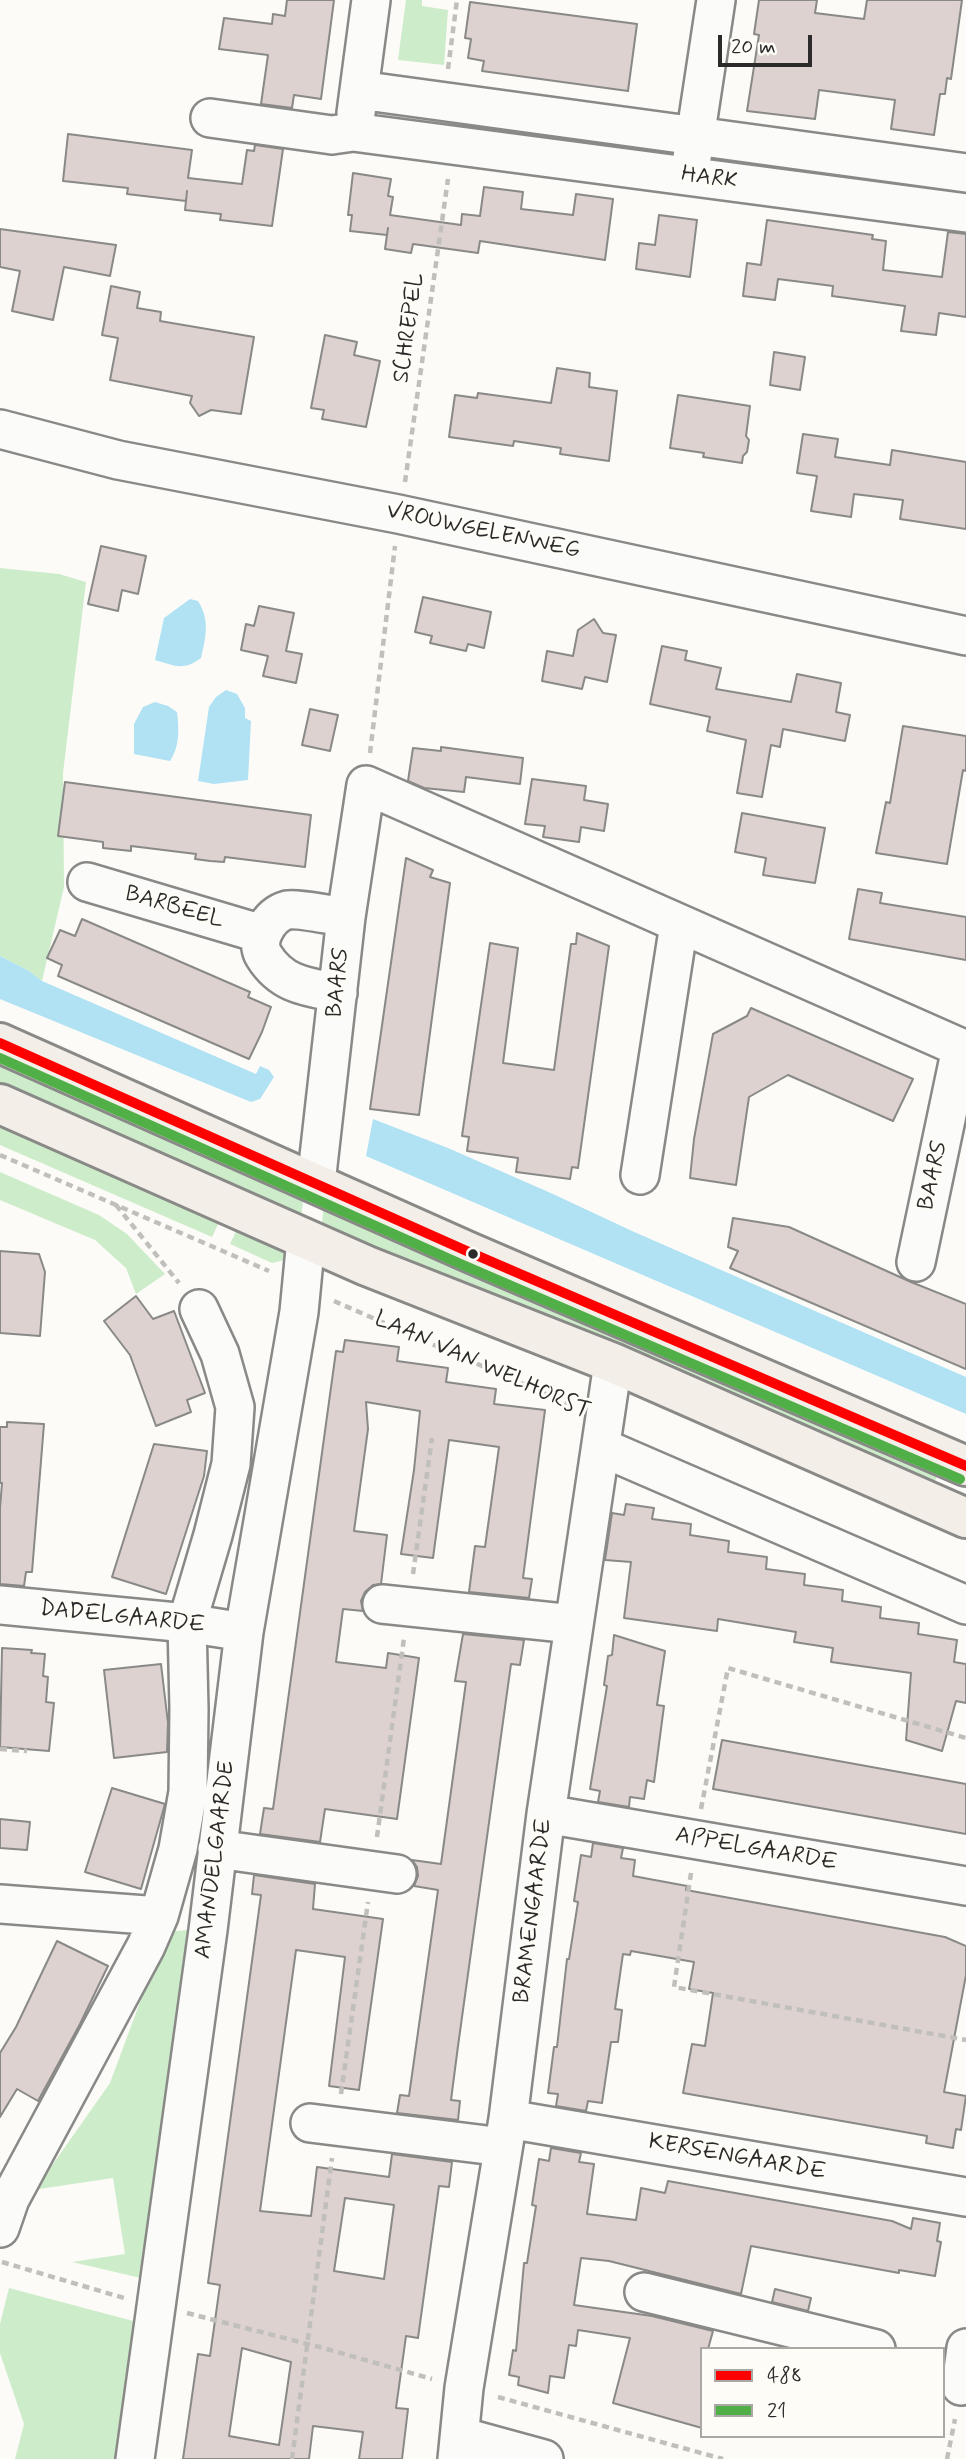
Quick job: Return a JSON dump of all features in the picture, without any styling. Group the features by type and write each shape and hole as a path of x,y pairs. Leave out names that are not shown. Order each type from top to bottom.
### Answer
{"main road":[{"path":"0,1043 469,1252 966,1466"},
{"name":"LAAN VAN WELHORST","path":"0,1104 367,1266 613,1363 966,1518"}],"street":[{"path":"353,132 371,0"},
{"path":"689,176 716,0"},
{"name":"HARK","path":"359,90 966,173"},
{"path":"450,102 452,145"},
{"name":"HARK","path":"210,118 332,135 353,132 966,213"},
{"name":"VROUWGELENWEG","path":"0,429 118,460 398,514 966,636"},
{"name":"BAARS","path":"316,1183 346,917 366,785 963,1049 916,1262"},
{"name":"BARBEEL","path":"86,882 262,934"},
{"path":"338,993 303,986 281,976 271,967 260,950 262,934 273,917 288,910 346,917"},
{"path":"639,1175 679,924"},
{"name":"AMANDELGAARDE","path":"135,2459 244,1632 303,1288 306,1239"},
{"name":"AMANDELGAARDE","path":"0,2228 10,2199 146,1946 159,1916 178,1849 188,1792 187,1623 231,1464 234,1407 220,1354 199,1309"},
{"name":"BRAMENGAARDE","path":"459,2447 464,2388 505,2133 573,1623 613,1363"},
{"path":"234,1407 282,1415"},
{"path":"602,1433 966,1605"},
{"name":"DADELGAARDE","path":"0,1605 187,1623 244,1632"},
{"path":"395,1605 573,1623"},
{"name":"APPELGAARDE","path":"547,1814 966,1886"},
{"path":"217,1849 385,1872"},
{"path":"0,1904 159,1916"},
{"name":"KERSENGAARDE","path":"323,2125 505,2133 966,2197"},
{"path":"644,2292 868,2347"},
{"path":"459,2447 544,2459"}],"path":[{"path":"450,102 457,0"},
{"name":"SCHREPEL","path":"398,514 408,472 452,145"},
{"path":"366,785 398,514"},
{"name":"LAAN VAN WELHORST","path":"0,1155 303,1288 602,1433"},
{"path":"116,1205 199,1309"},
{"path":"292,2459 323,2125 385,1872 395,1605 432,1438"},
{"path":"0,1749 27,1751"},
{"path":"0,2262 156,2307"},
{"path":"947,2459 958,2367"}],"green space":[{"path":"406,0 422,0 422,6 448,10 444,65 398,60"},
{"path":"0,568 59,574 86,582 63,773 64,887 42,981 0,956"},
{"path":"0,1060 304,1192 301,1219 0,1085"},
{"path":"0,1122 221,1218 212,1237 0,1145"},
{"path":"0,1172 99,1215 127,1234 165,1274 136,1294 126,1268 95,1240 0,1200"},
{"path":"324,1201 941,1467 932,1488 322,1224"},
{"path":"239,1225 287,1247 285,1260 272,1263 230,1244"},
{"path":"188,1930 141,2278 72,2262 125,2254 113,2178 39,2189 51,2167 110,2083 166,1932"},
{"path":"9,2288 137,2322 119,2459 15,2459 24,2424 0,2353 0,2324"}],"water":[{"path":"190,599 198,601 206,622 201,658 184,666 155,660 164,618"},
{"path":"226,690 237,694 245,708 245,718 251,721 248,780 214,784 198,781 209,707 216,697"},
{"path":"155,702 177,712 177,743 170,761 134,754 134,724 143,707"},
{"path":"0,956 42,981 256,1074 260,1066 269,1070 274,1077 260,1099 251,1102 0,999"},
{"path":"373,1119 448,1148 966,1377 966,1414 366,1156"}],"building":[{"path":"287,0 334,0 321,99 294,95 292,108 261,104 268,55 219,49 224,18 272,24 273,14 285,16"},
{"path":"759,0 817,0 815,13 864,19 867,0 962,0 951,79 947,78 945,94 940,94 934,135 891,129 895,100 819,90 815,119 747,111 759,35 754,34"},
{"path":"470,2 637,24 628,91 482,71 484,61 468,58 471,39 465,38"},
{"path":"68,134 192,150 188,178 242,184 247,150 254,151 255,145 283,149 272,226 220,220 221,214 185,210 186,201 127,194 128,188 63,181"},
{"path":"353,173 391,179 388,196 393,197 390,215 461,225 462,214 480,216 484,187 523,192 521,209 573,215 576,194 613,199 605,260 480,241 478,253 413,244 411,253 385,249 387,235 350,231 352,215 348,215"},
{"path":"659,215 697,220 690,277 636,269 639,243 655,245"},
{"path":"767,220 873,235 872,239 886,241 883,270 942,277 948,232 966,234 966,317 939,313 936,335 901,331 905,306 832,296 833,286 778,279 775,300 743,296 747,263 761,265"},
{"path":"0,229 116,245 110,276 64,267 53,320 12,311 20,271 0,267"},
{"path":"111,286 140,292 137,308 161,312 160,321 254,337 241,414 211,410 199,416 190,403 192,396 110,380 118,338 102,335"},
{"path":"325,335 357,342 354,355 380,361 366,427 322,419 324,410 311,408"},
{"path":"774,352 805,357 800,390 770,385"},
{"path":"557,368 590,373 589,387 617,391 609,461 560,454 561,448 514,441 513,446 449,437 455,395 477,398 478,393 551,403"},
{"path":"678,395 750,406 746,436 749,440 742,463 670,448"},
{"path":"803,434 838,439 835,457 890,465 892,450 966,462 966,529 900,519 903,500 854,494 851,517 811,511 817,476 797,473"},
{"path":"101,546 146,556 138,594 122,590 118,611 88,604"},
{"path":"423,597 491,612 484,648 468,644 466,651 430,643 432,636 415,632"},
{"path":"259,606 294,613 286,651 302,654 296,683 263,676 268,656 241,650 246,624 254,626"},
{"path":"594,619 603,633 616,635 607,682 585,677 582,689 542,681 547,651 573,656 578,630"},
{"path":"662,646 687,651 685,660 721,668 716,689 791,702 797,674 841,683 836,712 850,715 845,741 783,729 780,747 771,745 762,797 737,793 746,740 707,731 710,717 650,704"},
{"path":"310,709 338,715 330,751 302,745"},
{"path":"903,726 966,736 966,771 963,770 947,864 876,853 886,802 890,803"},
{"path":"441,747 523,758 520,784 466,777 464,792 424,788 408,781 413,748 441,751"},
{"path":"532,779 586,786 584,800 608,804 604,831 581,827 579,842 543,837 545,826 525,824"},
{"path":"65,782 311,815 305,867 225,857 224,862 210,861 195,859 196,854 131,846 131,851 103,848 103,842 58,836"},
{"path":"742,813 825,828 815,883 763,875 766,858 735,852"},
{"path":"406,858 433,870 430,877 450,883 419,1115 370,1109"},
{"path":"858,889 882,893 880,903 966,917 966,960 849,939"},
{"path":"82,919 250,992 248,997 271,1007 249,1059 58,976 62,965 47,958 60,930 75,936"},
{"path":"577,933 609,946 578,1168 572,1167 570,1179 516,1172 518,1158 467,1151 469,1137 462,1136 490,943 518,948 503,1063 554,1070 571,944 576,944"},
{"path":"751,1008 913,1079 893,1121 788,1075 749,1097 736,1185 690,1178 694,1139 713,1034 747,1016"},
{"path":"733,1218 789,1227 966,1304 966,1369 730,1268 738,1251 728,1247"},
{"path":"0,1251 39,1254 45,1272 40,1336 0,1333"},
{"path":"136,1296 153,1319 174,1311 205,1393 187,1400 191,1412 156,1426 130,1355 104,1321"},
{"path":"345,1340 399,1347 397,1361 448,1368 446,1382 496,1389 494,1404 545,1410 523,1578 532,1579 529,1598 469,1592 475,1546 485,1547 499,1447 449,1440 433,1558 401,1554 420,1411 366,1402 368,1429 354,1531 387,1535 381,1584 373,1585 365,1592 361,1601 363,1611 343,1609 336,1662 386,1668 388,1653 419,1658 397,1819 325,1809 320,1842 260,1834 264,1808 273,1809 336,1351 343,1352"},
{"path":"7,1422 44,1424 32,1572 26,1572 24,1586 0,1584 0,1427 7,1427"},
{"path":"154,1444 207,1451 204,1476 166,1594 112,1577"},
{"path":"626,1504 654,1508 652,1519 691,1524 690,1535 729,1541 728,1552 767,1557 766,1569 805,1574 804,1585 843,1590 842,1601 881,1607 880,1618 919,1623 918,1634 957,1640 954,1662 966,1664 966,1703 956,1701 942,1751 906,1740 911,1673 831,1662 833,1648 794,1642 796,1632 718,1619 717,1631 624,1618 631,1562 605,1560 612,1513 624,1515"},
{"path":"463,1634 524,1640 520,1665 511,1664 458,2046 451,2100 460,2101 458,2120 397,2113 400,2095 409,2096 438,1890 414,1886 418,1876 417,1867 412,1860 441,1864 466,1682 455,1681"},
{"path":"614,1635 665,1651 657,1705 664,1706 654,1782 647,1780 644,1799 630,1797 629,1807 598,1802 600,1791 590,1789 607,1686 604,1685 608,1656 612,1655"},
{"path":"2,1648 32,1650 31,1653 45,1654 43,1676 48,1677 46,1702 54,1703 49,1751 0,1747"},
{"path":"161,1664 168,1723 167,1752 114,1758 104,1670"},
{"path":"722,1740 966,1784 966,1834 713,1789"},
{"path":"112,1788 165,1804 141,1889 85,1872"},
{"path":"0,1819 30,1822 27,1850 0,1848"},
{"path":"593,1843 623,1848 621,1858 635,1860 633,1876 687,1886 686,1890 945,1937 966,1946 966,1975 944,2092 966,2096 961,2130 956,2129 953,2148 926,2143 927,2136 683,2093 692,2044 705,2046 713,1993 689,1989 694,1962 631,1951 630,1955 623,1954 615,2009 622,2010 618,2042 611,2042 602,2103 588,2101 586,2111 556,2106 558,2094 548,2093 578,1902 574,1901 581,1855 591,1857"},
{"path":"254,1875 315,1884 313,1909 383,1919 359,2090 329,2086 345,1957 296,1950 260,2211 311,2216 317,2167 389,2177 392,2154 452,2162 449,2187 439,2186 418,2338 406,2336 396,2408 408,2409 402,2459 359,2459 363,2432 313,2426 309,2459 183,2459 198,2354 210,2356 220,2285 208,2283 261,1895 252,1894","holes":["345,2198 394,2205 384,2279 334,2271","242,2348 291,2362 279,2445 229,2436"]},
{"path":"57,1941 108,1966 38,2101 17,2089 0,2117 0,2053 16,2027"},
{"path":"551,2148 581,2153 579,2162 594,2164 587,2214 636,2220 641,2188 665,2193 668,2181 892,2221 911,2229 913,2218 940,2223 937,2241 941,2242 935,2276 899,2270 899,2273 751,2246 741,2294 609,2261 581,2258 574,2305 652,2316 713,2331 709,2347 700,2347 700,2427 613,2403 630,2338 578,2330 576,2346 569,2345 564,2378 550,2376 548,2393 518,2385 519,2377 509,2375 513,2350 516,2351 524,2263 527,2263 536,2206 532,2205 539,2159 549,2161"},
{"path":"775,2289 811,2298 808,2311 772,2302"}],"transit line":[{"name":"488","path":"0,1043 469,1252 966,1466"},
{"name":"21","path":"0,1058 463,1265 960,1479"}]}
